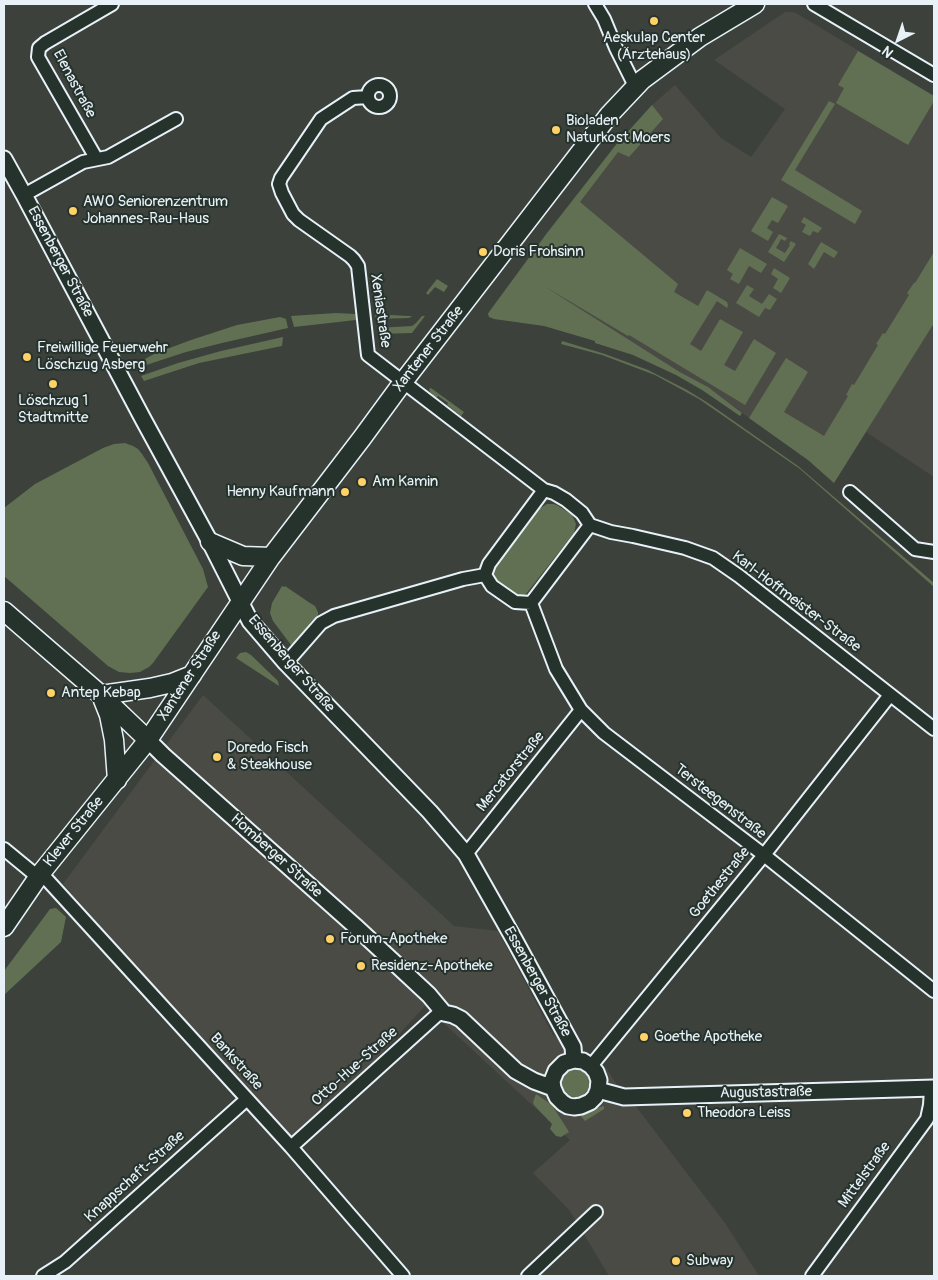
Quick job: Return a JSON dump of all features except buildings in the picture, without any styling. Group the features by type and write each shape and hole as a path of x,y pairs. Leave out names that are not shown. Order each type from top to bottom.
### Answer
{"main road":[{"name":"Xantener Straße","path":"148,740 271,556 610,115 642,80 700,37 756,4"},
{"path":"210,542 243,556 271,556"},
{"name":"Homberger Straße","path":"4,611 101,695 148,740"},
{"path":"117,780 114,740 109,715 101,695 150,688 172,683 192,675"},
{"name":"Klever Straße","path":"4,927 40,875 148,740"}],"street":[{"name":"Elenastraße","path":"96,158 38,57 38,48 112,4"},
{"path":"595,4 604,19 635,86"},
{"path":"814,4 934,75"},
{"name":"Xeniastraße","path":"368,97 353,98 321,119 281,178 279,184 293,214 354,260 358,266 368,355 403,382"},
{"path":"24,195 84,162 108,157 176,119"},
{"name":"Essenberger Straße","path":"4,159 254,627 286,663 430,812 466,854 573,1047 574,1060"},
{"path":"403,382 544,490 566,500 582,513 590,525 531,603 515,602 492,586 485,576"},
{"path":"485,576 489,564 544,490"},
{"path":"850,492 915,549 934,552"},
{"name":"Karl-Hoffmeister-Straße","path":"590,525 611,532 685,548 713,558 739,576 934,729"},
{"path":"286,663 321,623 334,616 463,579 485,576"},
{"name":"Tersteegenstraße","path":"531,603 556,669 581,710 604,733 764,855 934,991"},
{"name":"Goethestraße","path":"591,1066 764,855 890,695"},
{"name":"Mercatorstraße","path":"466,854 581,710"},
{"name":"Homberger Straße","path":"148,740 369,939 429,996 444,1013 461,1019 516,1071 534,1081 553,1088 557,1097 568,1106 581,1106 590,1102 598,1090"},
{"name":"Bankstraße","path":"4,849 40,875 247,1099 403,1276"},
{"name":"Otto-Hue-Straße","path":"290,1147 437,1015 444,1013"},
{"path":"553,1088 552,1081 556,1071 564,1063 574,1060 583,1061 596,1072 599,1080 598,1090"},
{"name":"Augustastraße","path":"598,1090 624,1097 933,1088"},
{"name":"Mittelstraße","path":"812,1276 927,1118 933,1088"},
{"name":"Knappschaft-Straße","path":"43,1276 65,1262 247,1099"},
{"path":"528,1276 596,1212"}],"shaded area":[{"path":"785,12 794,12 934,96 934,477 866,432 834,483 808,460 708,387 513,293 615,146 652,105 675,85 721,138 751,157 785,109 714,60"},
{"path":"203,695 454,926 498,931 553,1035 606,1068 625,1097 631,1100 725,1223 759,1276 609,1276 570,1211 533,1173 570,1140 425,1006 296,1146 63,884"}],"green space":[{"path":"858,51 934,96 934,101 908,145 836,103 844,88 838,85"},
{"path":"829,101 835,104 795,170 862,211 855,224 781,180"},
{"path":"652,105 663,119 629,157 618,152 580,202 678,284 674,292 698,306 707,290 727,302 727,308 717,301 690,344 701,351 720,319 743,332 724,365 735,371 754,339 776,353 745,405 544,286 678,371 708,387 742,413 740,416 676,375 633,355 595,343 595,341 544,326 494,319 489,317 488,314 547,233 615,146"},
{"path":"772,197 788,206 778,223 772,220 767,228 773,232 768,241 751,231"},
{"path":"804,217 822,228 818,233 813,231 810,236 802,232 806,225 801,222"},
{"path":"779,234 787,238 785,241 781,239 776,248 785,253 791,241 796,244 784,262 768,252"},
{"path":"821,242 838,252 834,258 824,252 814,269 808,264"},
{"path":"740,248 767,264 761,273 749,266 739,284 730,279 733,274 727,270"},
{"path":"934,252 934,323 834,483 808,460 749,418 786,358 808,372 784,412 824,436 848,396 846,395 852,384 854,385 878,345 876,344 883,333 885,334 909,295 907,293"},
{"path":"774,268 790,278 781,293 773,288 778,279 771,274"},
{"path":"437,279 448,286 444,292 435,287 428,295 426,293"},
{"path":"747,285 754,289 749,296 762,304 769,294 777,299 770,310 765,308 759,317 736,303"},
{"path":"336,313 356,314 356,320 294,327 291,316"},
{"path":"375,314 412,316 409,318 376,319"},
{"path":"422,316 425,316 412,333 378,334 377,328 412,326"},
{"path":"280,317 286,319 288,328 186,352 137,368 134,365 156,353 191,340 237,325"},
{"path":"283,337 282,346 199,363 144,381 141,376 221,351"},
{"path":"562,341 648,370 708,403 798,466 934,583 934,587 800,469 699,399 655,375 602,355 561,344"},
{"path":"431,388 464,412 461,416 438,396 437,400 430,392 429,389"},
{"path":"125,443 138,449 148,463 203,569 208,587 153,663 140,672 130,673 119,672 108,666 4,576 4,508 35,484 103,448"},
{"path":"547,504 557,505 572,515 576,524 574,533 526,594 516,596 496,582 493,572 539,509"},
{"path":"282,586 285,586 315,606 318,612 318,615 310,623 297,643 291,645 273,621 270,613 272,603"},
{"path":"246,652 278,681 279,686 236,658 240,653"},
{"path":"56,908 66,917 61,942 4,995 4,971 50,909"},
{"path":"575,1069 585,1073 589,1083 585,1093 575,1097 565,1093 561,1083 565,1073"},
{"path":"536,1094 552,1105 569,1132 561,1137 556,1136 550,1129 552,1124 534,1105 533,1102"},
{"path":"604,1106 604,1109 585,1121 578,1113"}],"place":[{"name":"Aeskulap Center (Ärztehaus)","path":"654,21"},
{"name":"Bioladen Naturkost Moers","path":"556,130"},
{"name":"AWO Seniorenzentrum Johannes-Rau-Haus","path":"73,211"},
{"name":"Doris Frohsinn","path":"483,252"},
{"name":"Freiwillige Feuerwehr Löschzug Asberg","path":"27,357"},
{"name":"Löschzug 1 Stadtmitte","path":"53,384"},
{"name":"Am Kamin","path":"362,482"},
{"name":"Henny Kaufmann","path":"345,492"},
{"name":"Antep Kebap","path":"51,693"},
{"name":"Doredo Fisch & Steakhouse","path":"217,757"},
{"name":"Forum-Apotheke","path":"330,939"},
{"name":"Residenz-Apotheke","path":"361,966"},
{"name":"Goethe Apotheke","path":"644,1037"},
{"name":"Theodora Leiss","path":"687,1113"},
{"name":"Subway","path":"676,1261"}]}
